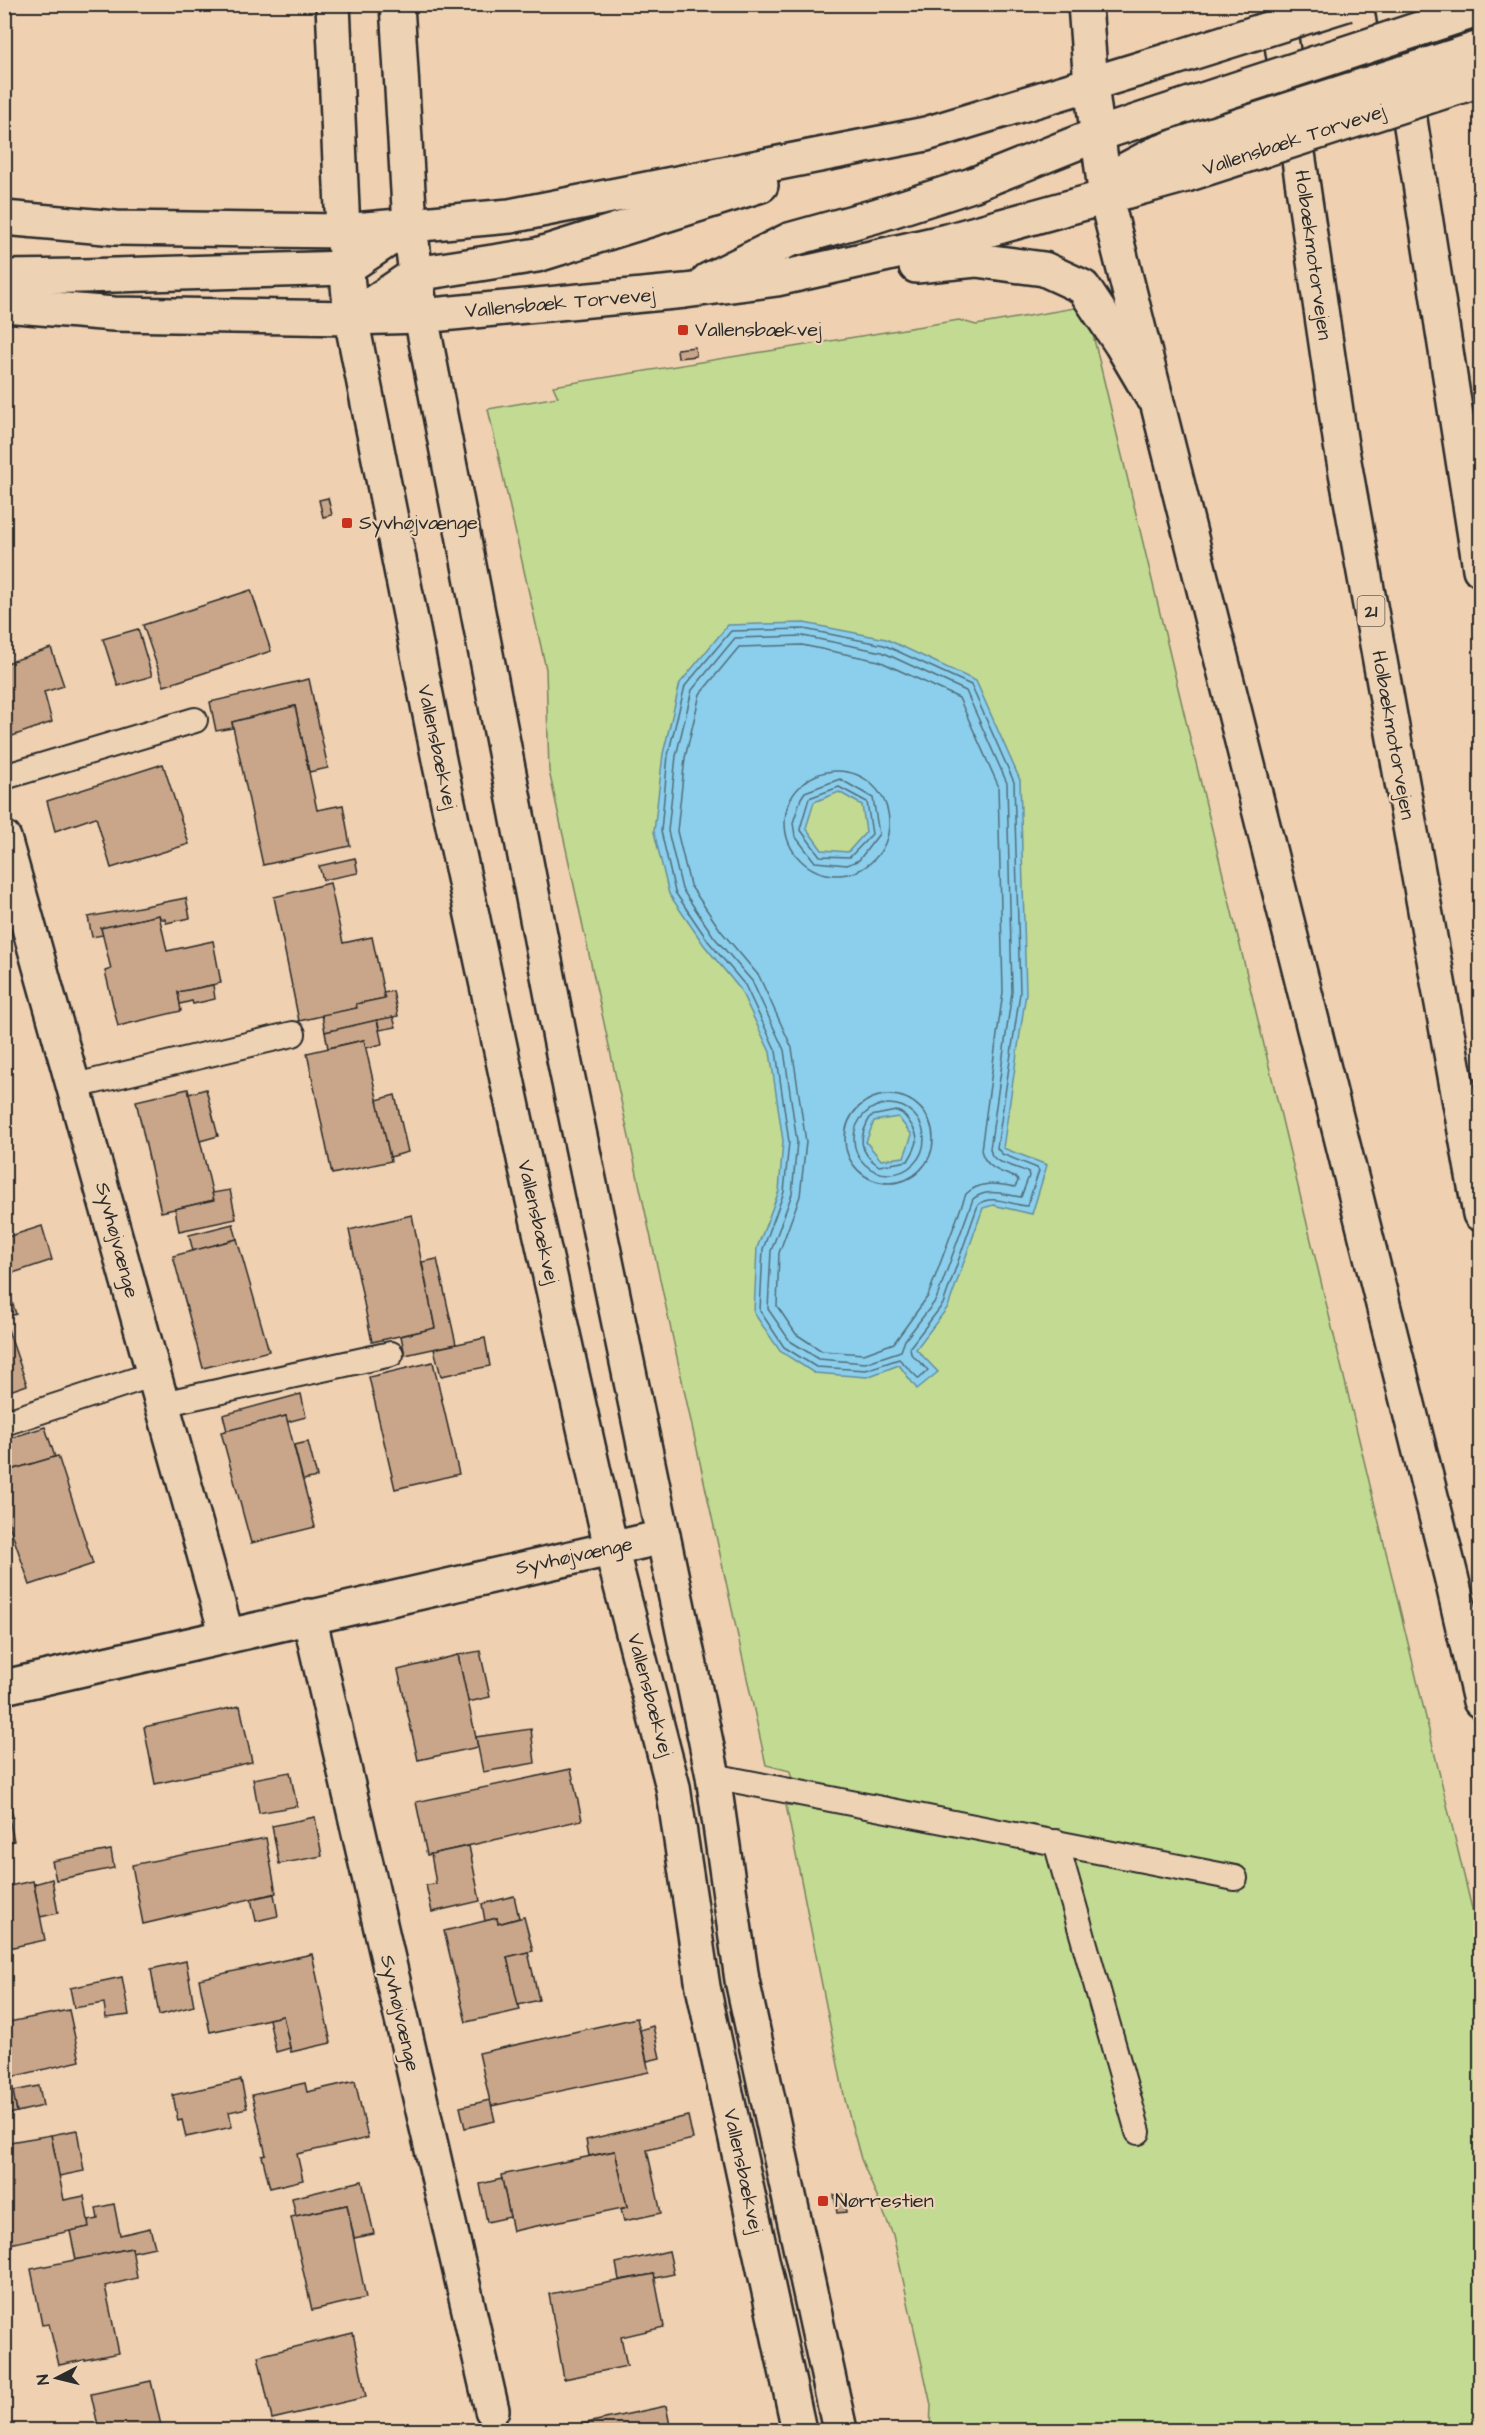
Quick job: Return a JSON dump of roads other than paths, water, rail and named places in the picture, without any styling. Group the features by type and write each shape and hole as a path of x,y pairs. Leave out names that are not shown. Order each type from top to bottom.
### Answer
{"main road":[{"name":"Vallensbækvej","path":"333,4 343,231 351,318 440,765 530,1187 612,1548 673,1787 703,1987 799,2430"},
{"name":"Vallensbækvej","path":"397,4 410,225 421,316 564,1059 713,1776 742,1980 840,2430"},
{"path":"1085,4 1091,85 1106,198 1451,1576 1480,1701"},
{"name":"Holbækmotorvejen","path":"1276,4 1341,445 1480,1214"},
{"path":"351,318 416,274 537,255 1347,4"},
{"path":"1392,4 1480,569"},
{"path":"685,291 789,240 972,185 1099,134 1480,9"},
{"path":"1184,159 1480,48"},
{"name":"Vallensbæk Torvevej","path":"4,305 114,314 351,318 421,316 685,291 777,279 951,240 1106,198 1184,159 1480,80"},
{"path":"4,218 116,228 343,231 510,216 926,134"},
{"path":"4,277 346,268 410,225"},
{"path":"777,279 976,260 1044,269 1083,287 1121,344 1159,408"},
{"name":"Syvhøjvænge","path":"5,842 227,1636"},
{"name":"Syvhøjvænge","path":"4,1687 663,1537"},
{"name":"Syvhøjvænge","path":"309,1616 492,2410"}],"lane":[{"path":"4,777 195,720"},
{"path":"75,1086 293,1034"},
{"path":"4,1423 158,1389 391,1354"},
{"path":"713,1776 1235,1878"},
{"path":"1056,1842 1138,2132"}],"water":[{"path":"804,623 886,639 976,681 1020,780 1026,993 1003,1148 1047,1165 1032,1214 993,1205 983,1208 948,1307 916,1349 938,1372 917,1389 899,1365 867,1377 814,1373 780,1351 754,1313 757,1248 779,1191 783,1141 770,1052 740,989 704,945 669,894 654,832 663,754 680,683 728,625","holes":["839,792 862,805 866,832 848,852 822,850 806,828 814,802","898,1117 912,1135 904,1157 881,1160 866,1142 874,1121"]}],"place":[{"name":"Vallensbækvej","path":"683,330"},
{"name":"Syvhøjvænge","path":"347,523"},
{"name":"Nørrestien","path":"823,2201"}]}
